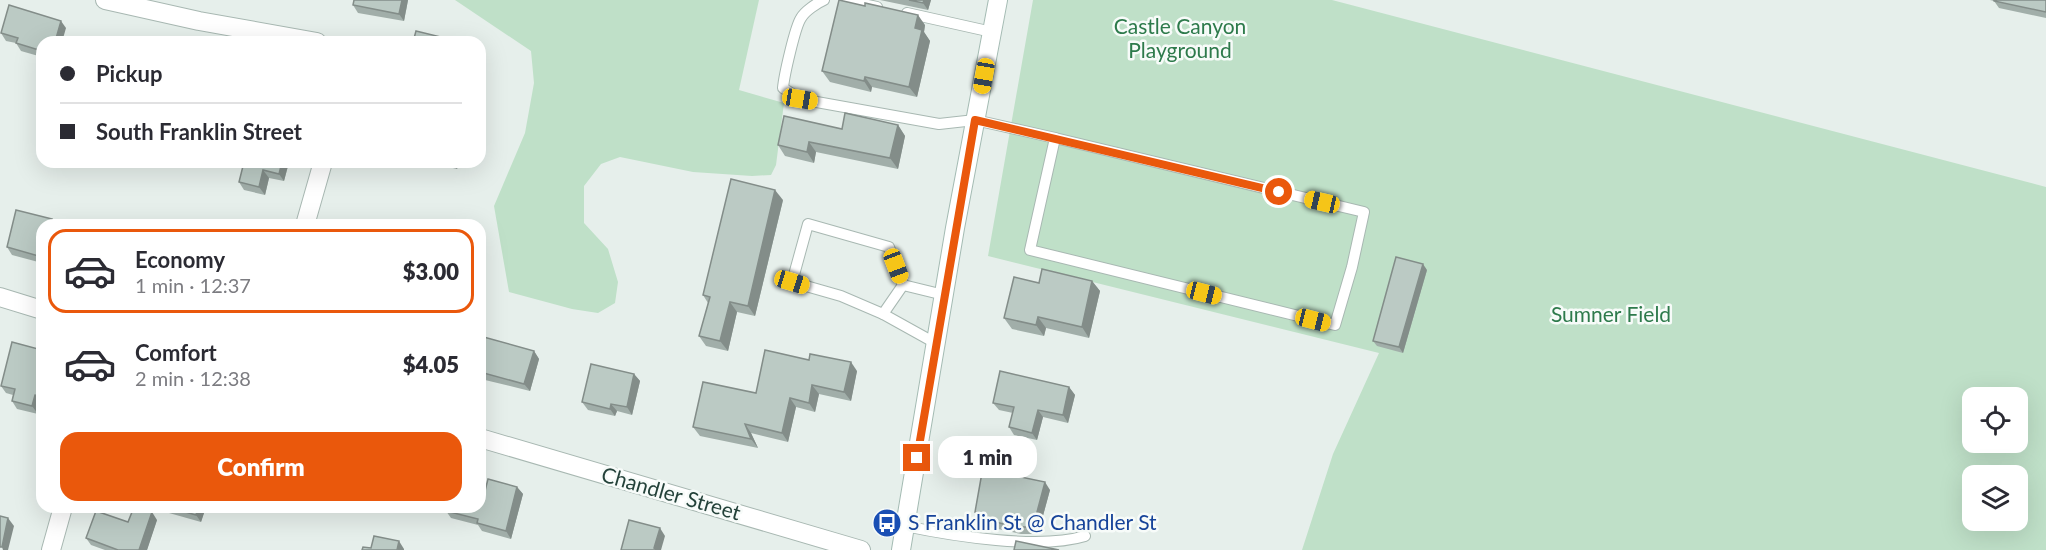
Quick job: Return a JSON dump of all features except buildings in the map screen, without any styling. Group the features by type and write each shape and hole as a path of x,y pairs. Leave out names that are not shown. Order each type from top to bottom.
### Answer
{"street":[{"path":"105,0 199,21 283,36"},
{"path":"901,550 944,295 998,0"},
{"path":"306,219 321,168"},
{"path":"0,297 36,308"},
{"name":"Chandler Street","path":"486,440 861,550"},
{"path":"51,550 61,513"}],"lane":[{"path":"824,0 801,17 784,77 783,88 800,99 939,124 975,120 1055,138 1364,212 1352,267 1335,325 1030,250 1055,138"},
{"path":"845,0 992,32"},
{"path":"903,285 889,247 808,224 792,282 841,296 883,314 937,344"},
{"path":"903,285 944,295"},
{"path":"883,314 903,285"},
{"path":"905,526 964,538 1024,546 1071,544 1085,536"}],"green space":[{"path":"455,0 759,0 739,90 784,103 776,165 771,175 693,172 620,157 601,164 584,186 584,223 608,249 618,282 615,303 598,313 572,309 509,292 494,206 525,133 534,83 531,51"},
{"name":"Sumner Field","path":"1033,0 1332,0 2046,187 2046,550 1302,550 1333,454 1379,353 988,256"}],"place":[{"name":"S Franklin St @ Chandler St","path":"887,523"}],"route":[{"path":"917,458 975,120 1279,192"}],"park label":[{"name":"Castle Canyon Playground","path":"1180,39"}]}
